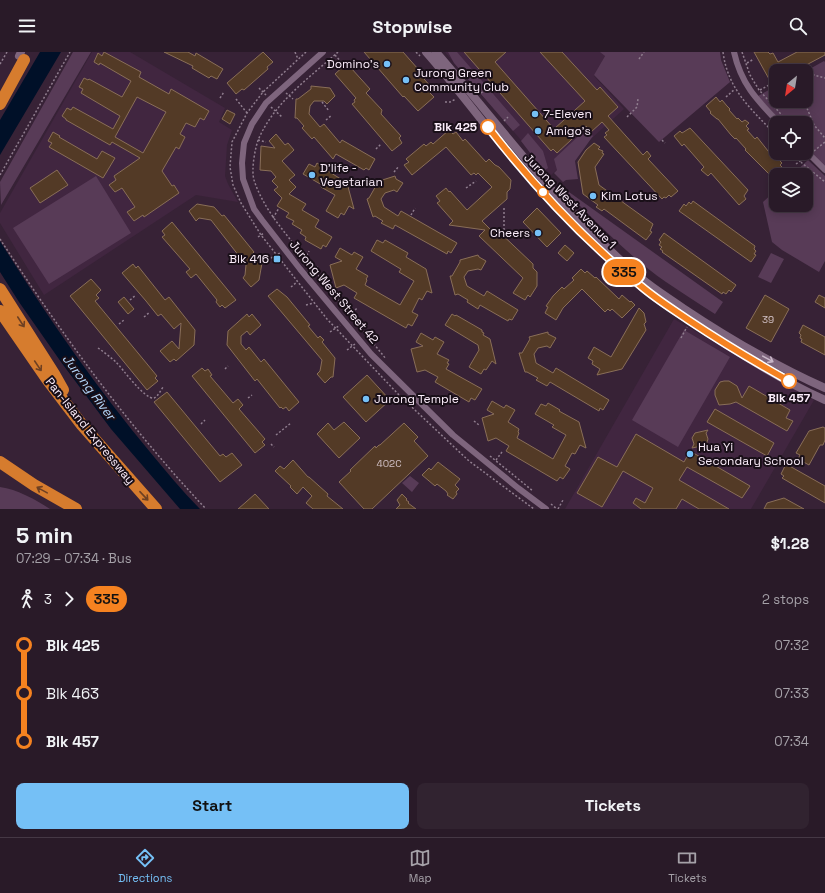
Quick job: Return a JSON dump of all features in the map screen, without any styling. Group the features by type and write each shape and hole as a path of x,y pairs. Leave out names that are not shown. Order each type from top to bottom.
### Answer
{"highway":[{"path":"0,87 20,54"},
{"path":"0,104 20,54"},
{"path":"0,289 54,374 82,425"},
{"name":"Pan-Island Expressway","path":"0,311 47,379 82,425 156,509"},
{"path":"0,462 34,485 76,509"}],"street":[{"name":"Jurong West Street 42","path":"323,52 268,102 252,124 244,143 242,163 243,179 254,209 284,249 376,359 453,435 546,509"},
{"name":"Jurong West Avenue 1","path":"426,52 456,86 505,149 541,190 572,223 625,273 664,304 737,352 825,400"},
{"name":"Jurong West Avenue 1","path":"436,52 525,160 608,247 642,278 713,328 784,368 825,388"},
{"path":"734,52 737,67 744,81 756,98 773,116"},
{"path":"813,158 825,170"}],"path":[{"path":"0,175 70,52"},
{"path":"295,52 298,59"},
{"path":"306,52 263,92 247,113 232,142 230,167 233,184 245,210 276,256 314,303 352,346 399,395 469,461 534,509"},
{"path":"338,52 289,96 275,111 258,140 255,151 253,178 261,199 273,218 313,270 390,364"},
{"path":"639,59 644,52"},
{"path":"723,52 725,66 735,89 744,102 769,128"},
{"path":"742,52 750,75 759,90 783,116"},
{"path":"0,64 20,54"},
{"path":"335,55 344,65"},
{"path":"748,63 754,59"},
{"path":"813,76 825,78"},
{"path":"760,90 769,85"},
{"path":"259,88 275,111 282,117"},
{"path":"282,89 293,99"},
{"path":"480,95 486,89"},
{"path":"726,97 735,89"},
{"path":"220,98 224,92"},
{"path":"236,99 247,113"},
{"path":"445,102 450,102 457,99"},
{"path":"627,117 637,107 638,99"},
{"path":"322,102 328,111"},
{"path":"807,108 814,125 825,138"},
{"path":"326,120 332,115"},
{"path":"502,122 508,117"},
{"path":"258,140 266,142"},
{"path":"662,140 665,144"},
{"path":"813,150 825,142"},
{"path":"376,149 381,144"},
{"path":"796,164 800,160 825,182"},
{"path":"394,172 399,166"},
{"path":"466,188 476,181"},
{"path":"273,218 279,208"},
{"path":"411,215 415,208"},
{"path":"504,208 504,230"},
{"path":"0,239 39,299 124,414 156,453 206,509"},
{"path":"271,258 276,256 284,249"},
{"path":"305,259 309,251"},
{"path":"313,270 319,266"},
{"path":"291,286 297,282"},
{"path":"130,300 136,295"},
{"path":"306,305 314,303"},
{"path":"144,317 150,312"},
{"path":"119,324 124,320"},
{"path":"681,338 688,325"},
{"path":"98,348 115,361 143,393 150,398 157,396 164,386"},
{"path":"225,370 228,366"},
{"path":"248,398 252,395"},
{"path":"201,424 206,420"},
{"path":"474,421 479,425"},
{"path":"276,435 291,423"},
{"path":"271,444 274,447"},
{"path":"496,460 502,452"},
{"path":"490,456 537,494"},
{"path":"547,501 557,509 564,500"}],"shaded area":[{"path":"73,52 91,52 1,205 0,182"},
{"path":"92,52 130,52 225,108 219,122 232,130 227,145 225,176 238,202 196,195 44,295 0,223 0,213"},
{"path":"445,52 607,52 594,76 624,109 551,175"},
{"path":"448,52 457,52 520,125 513,131 454,63"},
{"path":"600,52 720,52 721,60 730,82 659,142 594,75 605,56"},
{"path":"824,61 825,62 825,167 813,155 813,116 776,116 758,96 769,90 769,108 813,108 813,67"},
{"path":"586,129 593,136 575,161 578,179 566,180 563,182 554,173 557,170 554,159"},
{"path":"528,133 543,151 548,168 544,171 521,141"},
{"path":"808,160 825,176 825,261 819,272 782,250 772,242 763,202 769,196 769,212 813,212 813,168 799,168"},
{"path":"96,176 131,233 49,284 13,228"},
{"path":"569,192 723,302 715,314 666,282 640,262 591,217 568,194"},
{"path":"771,253 784,259 771,283 758,277"},
{"name":"Hua Yi Secondary School","path":"674,319 814,400 751,509 565,509"},
{"path":"684,330 730,357 678,447 632,420"},
{"path":"410,476 419,483 412,492 402,483"},
{"path":"0,487 20,492 50,509 0,509"}],"water":[{"path":"40,52 61,52 0,155 0,120"},
{"name":"Jurong River","path":"0,241 53,323 90,376 150,452 200,509 180,509 111,429 61,362 0,272"}],"building":[{"path":"104,52 141,72 139,77 169,94 171,89 209,111 204,120 200,118 195,127 186,123 180,134 185,137 179,149 176,147 162,171 172,186 174,185 179,193 144,217 143,215 134,221 127,212 135,207 122,188 115,192 109,185 116,180 114,176 140,158 112,142 110,145 66,120 62,116 67,108 71,110 73,107 113,129 120,116 81,93 83,89 79,87 84,78 89,79 122,97 131,81 100,63 99,65 94,62 98,53 102,56","holes":["137,97 166,112 143,153 115,137"]},
{"path":"164,52 188,52 195,56 196,53 223,69 217,79 211,76 209,78 192,68 193,66"},
{"path":"263,52 273,62 267,67 268,69 244,90 242,89 236,94 227,83"},
{"name":"Jurong Green Community Club","path":"364,52 403,52 426,78 424,79 433,89 429,92 434,97 418,111 404,96 403,97"},
{"path":"464,52 506,52 495,62 554,129 585,101 540,52 562,52 597,90 600,87 618,107 608,116 643,155 647,151 651,156 648,159 678,191 671,197 669,195 662,199 604,137 607,135 605,133 609,130 602,122 591,132 586,126 557,153 553,149 551,151"},
{"path":"754,52 773,53 778,62 797,52 825,52 825,55 808,64 769,64 769,79"},
{"path":"345,65 349,70 351,68 370,89 366,93 382,110 381,114 401,136 399,138 402,143 392,151 352,104 355,102 354,100 356,98 335,74"},
{"path":"311,86 330,88 335,96 327,104 324,101 314,101 310,106 309,114 320,127 324,124 340,143 342,140 375,159 369,170 366,168 364,170 336,154 333,159 314,137 312,139 302,128 304,126 297,118 295,118 296,99 311,89"},
{"path":"716,97 720,102 722,100 737,119 738,118 742,122 745,120 749,123 746,126 749,129 747,130 755,139 757,137 769,152 769,160 779,160 782,163 780,165 783,168 769,168 769,174 745,150 746,149 736,138 735,139 731,135 718,119 710,113 711,112 706,106"},
{"path":"227,110 235,114 230,124 222,119"},
{"path":"690,128 748,190 744,196 746,199 739,205 711,173 708,176 701,170 704,167 684,144 682,146 674,136 680,131 682,133"},
{"path":"449,130 453,134 456,132 463,141 465,139 486,162 489,159 511,180 510,189 507,192 507,199 482,221 492,231 495,228 533,264 533,268 537,272 537,286 530,297 528,295 525,300 513,293 523,278 479,236 485,230 449,225 453,221 437,203 440,201 436,196 446,188 467,210 492,187 478,173 476,175 474,173 471,175 446,147 412,175 404,165 409,162 406,159 424,144 426,146 431,142 433,144"},
{"path":"53,132 97,159 102,151 115,158 103,178 49,147 52,143 48,141"},
{"path":"276,134 285,145 288,143 294,150 282,161 295,175 289,180 296,187 289,194 306,204 302,210 319,220 315,227 332,237 326,247 323,245 321,249 305,240 306,237 300,233 302,230 292,224 294,221 286,217 289,213 277,206 282,198 274,190 278,187 272,181 276,177 271,171 260,170 261,146 275,148 269,141"},
{"path":"594,143 600,147 598,149 603,151 602,153 604,154 595,167 599,185 653,224 650,231 652,232 646,240 604,209 602,211 596,207 598,205 583,194 578,162 586,150"},
{"path":"317,163 347,183 354,209 349,206 344,215 341,213 338,218 326,211 335,195 321,187 322,185 303,174 309,164 315,167"},
{"path":"57,170 68,185 40,203 30,188"},
{"path":"395,176 396,179 403,183 397,192 394,190 385,193 381,199 384,207 398,216 401,211 457,243 451,253 448,251 447,254 395,225 393,229 381,223 383,221 375,216 373,217 367,199 377,184 376,182"},
{"path":"693,201 755,246 754,249 756,251 754,254 756,255 751,262 679,211 684,204 686,206 689,202 691,204"},
{"path":"197,204 214,207 222,216 224,215 254,252 252,254 259,262 262,263 259,280 251,287 243,278 245,275 246,265 211,220 199,218 196,221 189,211"},
{"path":"537,208 561,233 547,247 523,222"},
{"path":"172,222 236,300 225,308 222,305 220,307 216,302 217,300 196,274 191,278 186,272 190,269 162,237 165,235 162,231"},
{"path":"664,233 736,285 731,292 729,290 726,294 723,292 722,294 662,252 663,251 660,249 662,247 659,245 661,242 659,240"},
{"path":"377,240 383,243 385,240 408,253 406,257 426,269 432,293 427,291 422,300 419,298 412,312 418,315 412,326 408,324 406,328 354,298 357,293 344,285 336,288 330,265 342,261 335,257 340,248 352,255 354,252 363,257 356,269 368,276 365,285 400,305 414,281 399,272 401,269 371,251"},
{"path":"565,245 574,253 567,261 558,253"},
{"path":"478,255 486,261 481,270 478,269 468,271 464,277 467,286 484,296 487,291 518,310 512,320 509,319 508,321 480,305 478,309 467,302 468,300 458,294 455,295 450,276 452,276 460,260"},
{"path":"133,264 136,268 138,266 165,300 169,297 195,330 194,345 176,361 174,359 170,362 160,351 172,341 179,349 181,323 174,329 161,314 158,316 122,273"},
{"path":"581,269 585,273 587,271 595,278 596,277 619,299 622,295 635,305 622,318 612,309 610,311 608,309 605,312 582,289 563,308 556,320 545,313 548,307 546,306 553,296 562,287 564,289 574,280 572,278"},
{"path":"91,279 101,290 96,295 99,298 95,301 157,376 155,378 158,381 147,390 70,296"},
{"path":"277,289 287,297 310,325 308,326 318,338 320,336 324,340 322,342 335,358 333,377 325,383 317,374 320,371 322,360 268,296"},
{"path":"765,295 789,309 771,342 746,328"},
{"path":"819,295 825,298 825,308 815,302"},
{"path":"124,297 134,309 128,314 118,302"},
{"path":"639,308 644,313 646,322 644,324 646,330 622,369 597,375 600,369 592,364 593,361 588,358 594,347 611,357"},
{"path":"247,314 249,317 252,314 261,325 250,335 247,331 241,336 241,344 246,350 249,347 261,362 264,359 299,402 289,411 286,407 283,409 281,407 280,408 257,379 255,381 227,345 228,331"},
{"path":"452,314 482,330 484,333 483,335 490,339 496,364 492,361 486,370 484,369 481,374 469,367 479,350 478,345 445,325"},
{"path":"803,325 825,337 825,355 801,342 802,339 800,338 801,335 799,333"},
{"path":"548,332 548,334 556,338 550,348 547,346 538,348 534,354 536,363 553,373 556,368 609,400 603,410 600,408 599,411 550,382 547,386 536,380 538,378 525,372 519,353 522,353 530,339 529,337"},
{"path":"421,333 433,340 435,337 444,342 437,354 449,360 447,363 449,364 446,369 482,389 475,400 471,398 469,402 435,382 438,377 425,370 417,372 411,349 423,346 416,342"},
{"path":"202,368 205,371 208,369 212,375 210,376 233,403 238,399 243,405 239,409 265,439 262,442 265,445 255,453 192,376"},
{"name":"Jurong Temple","path":"367,375 390,400 366,422 343,397"},
{"path":"729,381 737,386 742,398 749,386 790,410 786,418 793,421 787,431 736,402 719,405 715,395 715,390 720,382"},
{"path":"167,392 220,456 223,454 226,457 232,453 242,465 220,482 154,402"},
{"path":"492,401 504,408 506,405 515,410 508,422 519,429 517,438 553,459 566,435 552,427 554,425 535,414 541,404 546,406 548,403 579,422 586,448 580,445 575,454 572,453 565,466 570,469 563,479 560,477 557,481 506,451 509,446 496,438 488,441 482,418 494,414 487,410"},
{"path":"715,409 774,443 767,456 707,422"},
{"path":"344,422 360,438 339,458 317,434 328,423 334,430"},
{"path":"404,423 418,437 414,441 428,456 372,509 364,509 339,482 375,446 376,448 380,445"},
{"path":"823,427 825,428 825,440 823,445 820,445 809,465 798,459 800,455 796,453 809,431"},
{"path":"708,430 706,433 708,439 706,445 692,448 694,444 692,438 695,433"},
{"path":"636,434 684,462 690,451 750,486 742,498 687,467 679,480 729,509 699,509 682,499 676,509 641,509 633,503 636,498 645,503 653,488 623,471 602,507 577,493 598,457 617,467"},
{"path":"293,460 308,477 328,494 327,496 343,509 313,509 306,503 312,496 303,487 297,494 275,471 280,466 284,469"},
{"path":"438,462 460,479 455,485 459,489 453,499 437,484 435,486 422,475 429,468 431,470"},
{"path":"786,464 825,486 825,503 782,478 784,476 781,474"},
{"path":"255,494 269,509 238,509 246,502"},
{"path":"402,494 409,502 408,503 416,509 396,509 400,505 397,500"},
{"path":"784,498 804,509 764,509 767,503"}],"bus line":[{"name":"335","path":"488,127 505,149 572,223 596,247 641,287 737,352 789,381"}],"place":[{"name":"Domino's","path":"387,64"},
{"name":"Jurong Green Community Club","path":"406,80"},
{"name":"7-Eleven","path":"535,114"},
{"name":"Blk 425","path":"488,127"},
{"name":"Amigo's","path":"538,131"},
{"name":"D'life - Vegetarian","path":"312,175"},
{"name":"Kim Lotus","path":"593,196"},
{"name":"Cheers","path":"538,233"},
{"name":"Blk 416","path":"277,259"},
{"name":"Blk 457","path":"789,381"},
{"name":"Jurong Temple","path":"366,399"},
{"name":"Hua Yi Secondary School","path":"690,454"}]}
